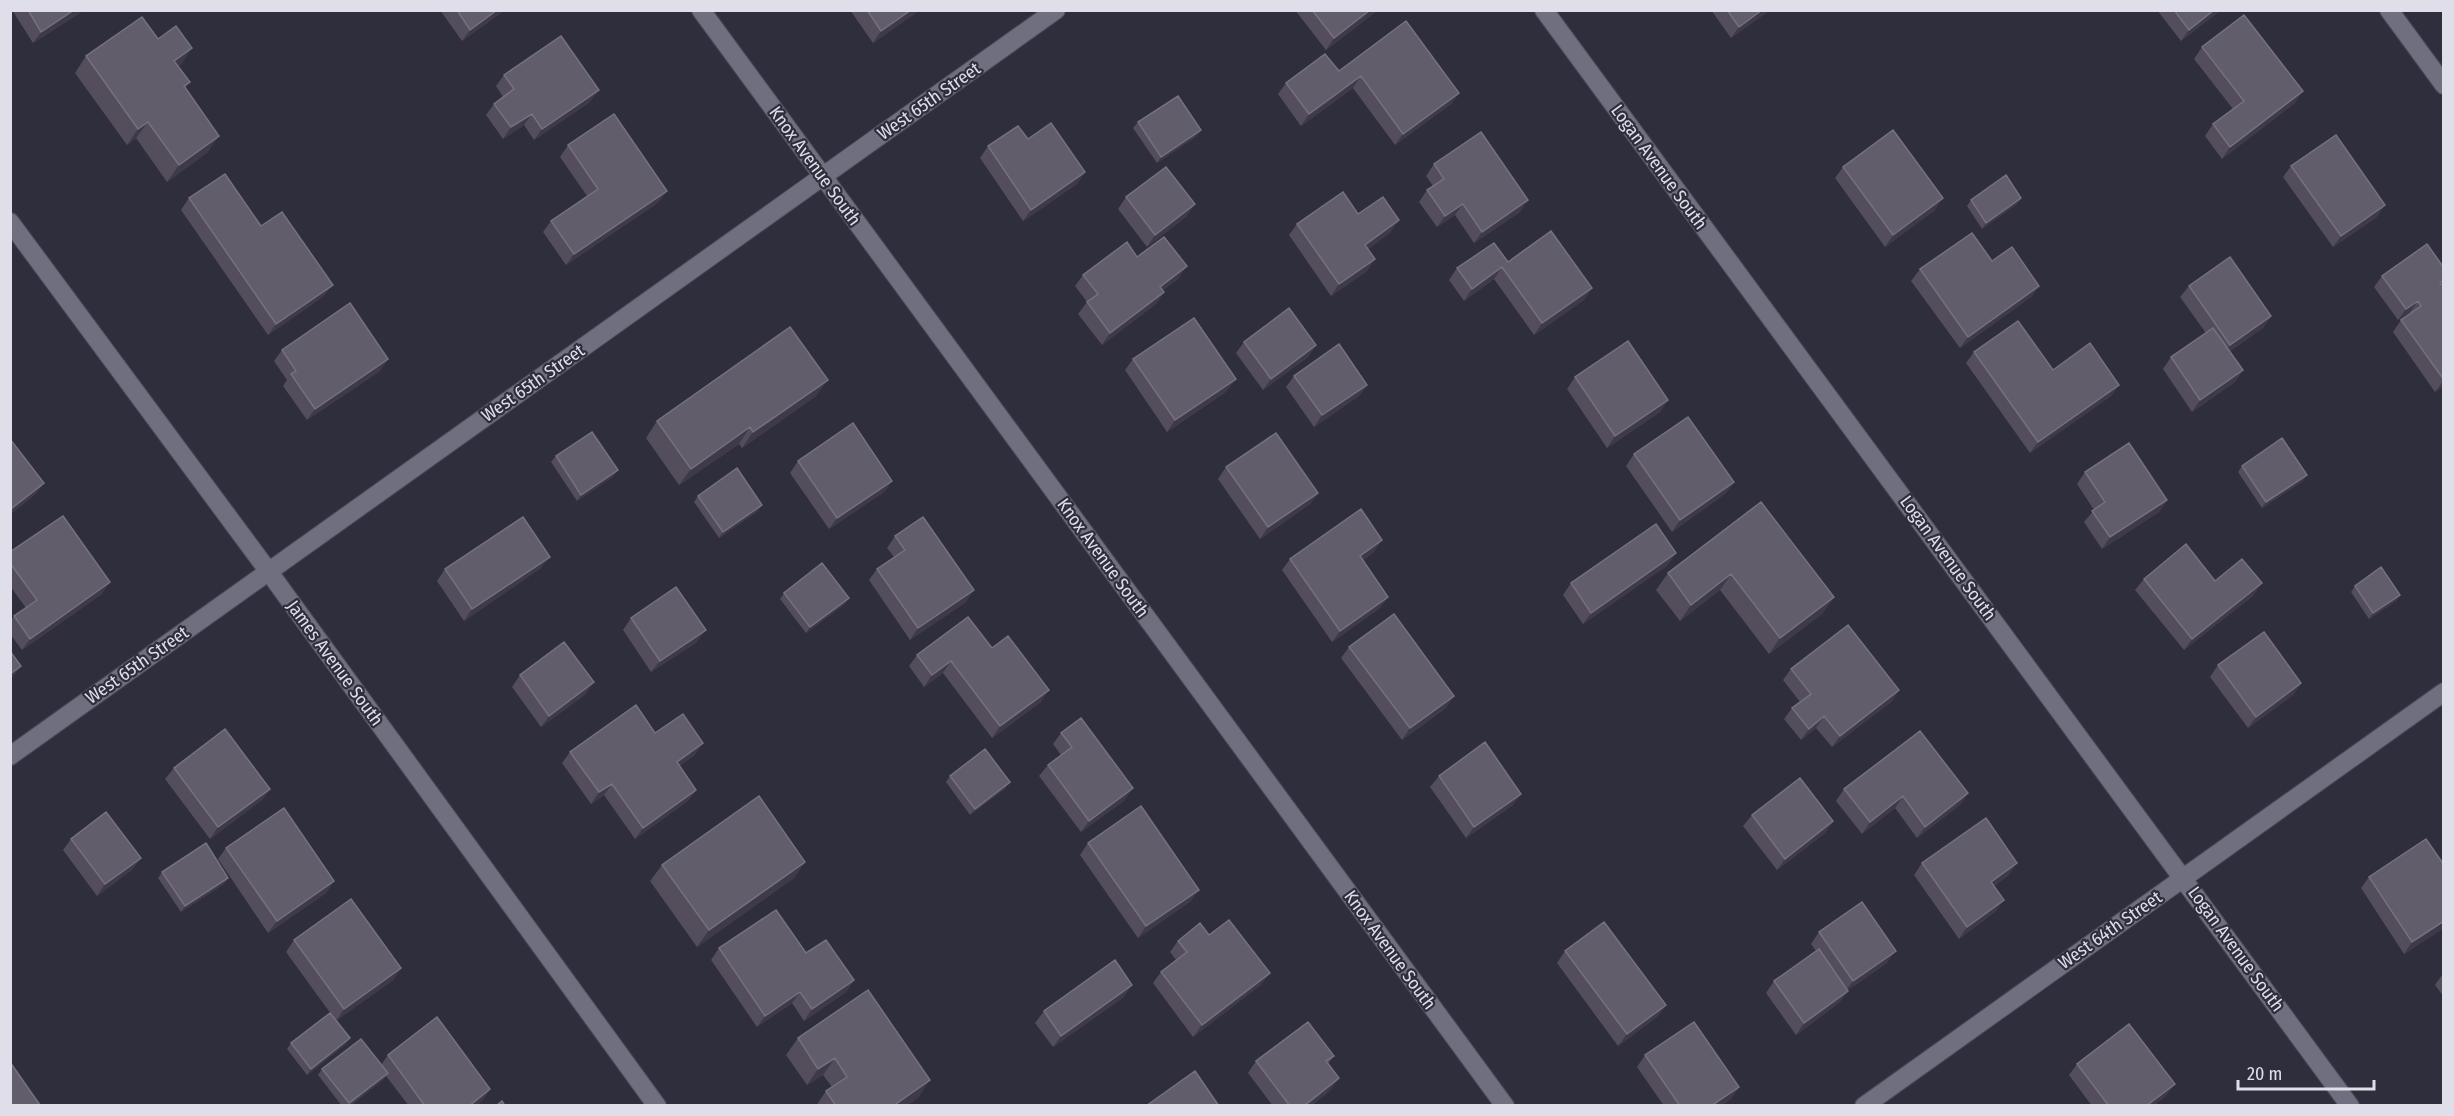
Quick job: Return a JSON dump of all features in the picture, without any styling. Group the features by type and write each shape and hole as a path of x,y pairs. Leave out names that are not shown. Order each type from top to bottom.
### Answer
{"street":[{"name":"Knox Avenue South","path":"701,10 1505,1106"},
{"name":"West 65th Street","path":"10,756 1056,10"},
{"name":"Logan Avenue South","path":"1544,10 2350,1106"},
{"path":"2389,10 2444,85"},
{"name":"James Avenue South","path":"10,222 269,572 657,1106"},
{"name":"West 64th Street","path":"1864,1106 2444,692"}],"building":[{"path":"28,10 74,10 41,32"},
{"path":"457,10 497,10 470,30"},
{"path":"867,10 911,10 881,31"},
{"path":"1312,10 1370,10 1334,38"},
{"path":"1727,10 1762,10 1739,27"},
{"path":"2174,10 2214,10 2189,30"},
{"path":"2244,15 2303,91 2230,147 2213,124 2244,101 2202,47"},
{"path":"142,17 158,39 176,26 192,48 174,61 190,82 184,86 219,136 179,165 148,122 138,129 86,56"},
{"path":"1406,21 1459,93 1403,134 1361,76 1309,114 1286,83 1325,54 1339,71"},
{"path":"561,36 599,90 542,129 532,114 511,127 494,104 514,89 504,75"},
{"path":"1178,96 1201,130 1161,157 1138,122"},
{"path":"614,114 667,191 574,254 551,221 598,189 568,145"},
{"path":"1051,123 1085,172 1031,210 988,146 1018,126 1028,139"},
{"path":"1893,130 1943,198 1893,235 1843,167"},
{"path":"1481,132 1528,200 1482,232 1463,204 1445,216 1427,190 1444,179 1434,164"},
{"path":"2336,135 2385,205 2341,236 2291,166"},
{"path":"1166,167 1195,204 1155,235 1126,197"},
{"path":"225,174 261,226 282,212 333,285 276,324 189,198"},
{"path":"2006,175 2021,198 1986,223 1971,200"},
{"path":"1343,192 1358,214 1383,197 1399,220 1365,245 1375,259 1339,284 1297,224"},
{"path":"1551,231 1592,288 1542,323 1502,267 1472,289 1457,268 1494,243 1508,262"},
{"path":"1972,233 1992,261 2012,247 2039,286 1968,337 1920,269"},
{"path":"1164,237 1187,266 1160,287 1164,292 1110,333 1087,302 1098,294 1083,275 1127,242 1137,257"},
{"path":"2427,244 2444,268 2444,280 2440,283 2444,287 2444,380 2401,320 2421,306 2418,301 2406,309 2382,276"},
{"path":"2230,257 2271,316 2230,345 2189,286"},
{"path":"350,303 388,359 315,409 291,374 296,371 282,350"},
{"path":"1289,308 1316,345 1271,379 1244,342"},
{"path":"1194,318 1236,379 1175,420 1133,359"},
{"path":"2018,321 2053,370 2090,343 2119,385 2038,442 1974,352"},
{"path":"790,327 828,380 753,432 750,427 691,469 657,421"},
{"path":"2213,328 2243,370 2200,400 2171,357"},
{"path":"1628,341 1668,400 1615,436 1575,377"},
{"path":"1339,344 1367,385 1322,415 1294,376"},
{"path":"1688,417 1734,482 1680,520 1634,454"},
{"path":"853,423 892,481 837,518 798,461"},
{"path":"592,432 618,470 581,495 556,456"},
{"path":"1276,433 1318,493 1268,527 1226,467"},
{"path":"2282,438 2307,475 2266,502 2242,466"},
{"path":"10,439 44,483 12,508 10,506"},
{"path":"2129,443 2167,500 2110,537 2092,511 2105,502 2085,472"},
{"path":"737,468 762,505 723,532 698,496"},
{"path":"1761,502 1834,597 1780,638 1731,574 1691,605 1668,573"},
{"path":"1361,509 1382,540 1360,556 1388,597 1340,631 1290,559"},
{"path":"63,516 110,582 30,639 14,616 37,600 10,563 10,552"},
{"path":"523,517 550,557 472,609 445,569"},
{"path":"923,517 974,590 918,628 877,569 905,550 895,536"},
{"path":"1656,524 1676,553 1591,613 1571,583"},
{"path":"2186,544 2215,581 2242,559 2262,583 2192,639 2144,579"},
{"path":"822,563 849,598 810,627 784,593"},
{"path":"2381,567 2400,595 2373,613 2355,586"},
{"path":"676,587 706,630 660,661 631,618"},
{"path":"1394,614 1454,696 1410,728 1349,647"},
{"path":"968,617 992,648 1008,636 1049,690 1000,726 951,661 932,675 917,655"},
{"path":"1848,625 1899,690 1840,736 1824,716 1809,729 1792,708 1811,694 1791,669"},
{"path":"2264,632 2301,683 2256,717 2218,665"},
{"path":"564,642 594,682 549,716 520,675"},
{"path":"10,651 21,666 10,674"},
{"path":"636,705 655,733 683,714 703,743 677,762 696,790 643,828 612,784 599,792 570,752"},
{"path":"1081,718 1133,788 1089,821 1048,765 1072,747 1061,733"},
{"path":"225,729 270,789 218,827 174,768"},
{"path":"1920,731 1968,793 1925,827 1903,796 1870,822 1844,789"},
{"path":"1485,742 1521,794 1474,827 1439,776"},
{"path":"985,749 1010,782 975,809 950,776"},
{"path":"1800,778 1833,821 1785,859 1752,815"},
{"path":"759,796 805,862 709,930 662,865"},
{"path":"1141,806 1199,890 1146,926 1088,843"},
{"path":"284,808 334,881 277,921 226,848"},
{"path":"106,812 141,858 105,884 71,839"},
{"path":"1986,818 2017,863 1991,882 2004,900 1967,927 1922,863"},
{"path":"2426,839 2444,865 2444,921 2412,942 2369,877"},
{"path":"206,843 228,878 185,906 162,872"},
{"path":"351,899 401,968 344,1009 294,940"},
{"path":"1862,902 1896,951 1853,981 1819,932"},
{"path":"776,910 806,953 826,940 854,980 812,1009 800,992 765,1016 719,948"},
{"path":"1229,920 1270,973 1202,1025 1161,972 1187,952 1178,941 1200,923 1209,935"},
{"path":"1604,922 1666,1005 1627,1034 1565,951"},
{"path":"1819,949 1848,991 1804,1023 1774,981"},
{"path":"1115,960 1132,985 1061,1036 1044,1011"},
{"path":"868,990 930,1080 893,1106 836,1106 826,1091 847,1077 835,1058 818,1069 798,1038"},
{"path":"330,1013 350,1038 311,1069 291,1043"},
{"path":"437,1017 490,1089 469,1106 425,1106 388,1055"},
{"path":"1308,1022 1334,1056 1326,1061 1339,1078 1304,1106 1290,1106 1256,1061"},
{"path":"1694,1022 1739,1087 1711,1106 1680,1106 1645,1055"},
{"path":"2129,1024 2175,1084 2146,1106 2109,1106 2077,1064"},
{"path":"361,1039 388,1073 349,1103 322,1069"},
{"path":"10,1062 40,1105 40,1106 10,1106"},
{"path":"1195,1071 1219,1106 1146,1106"}]}
